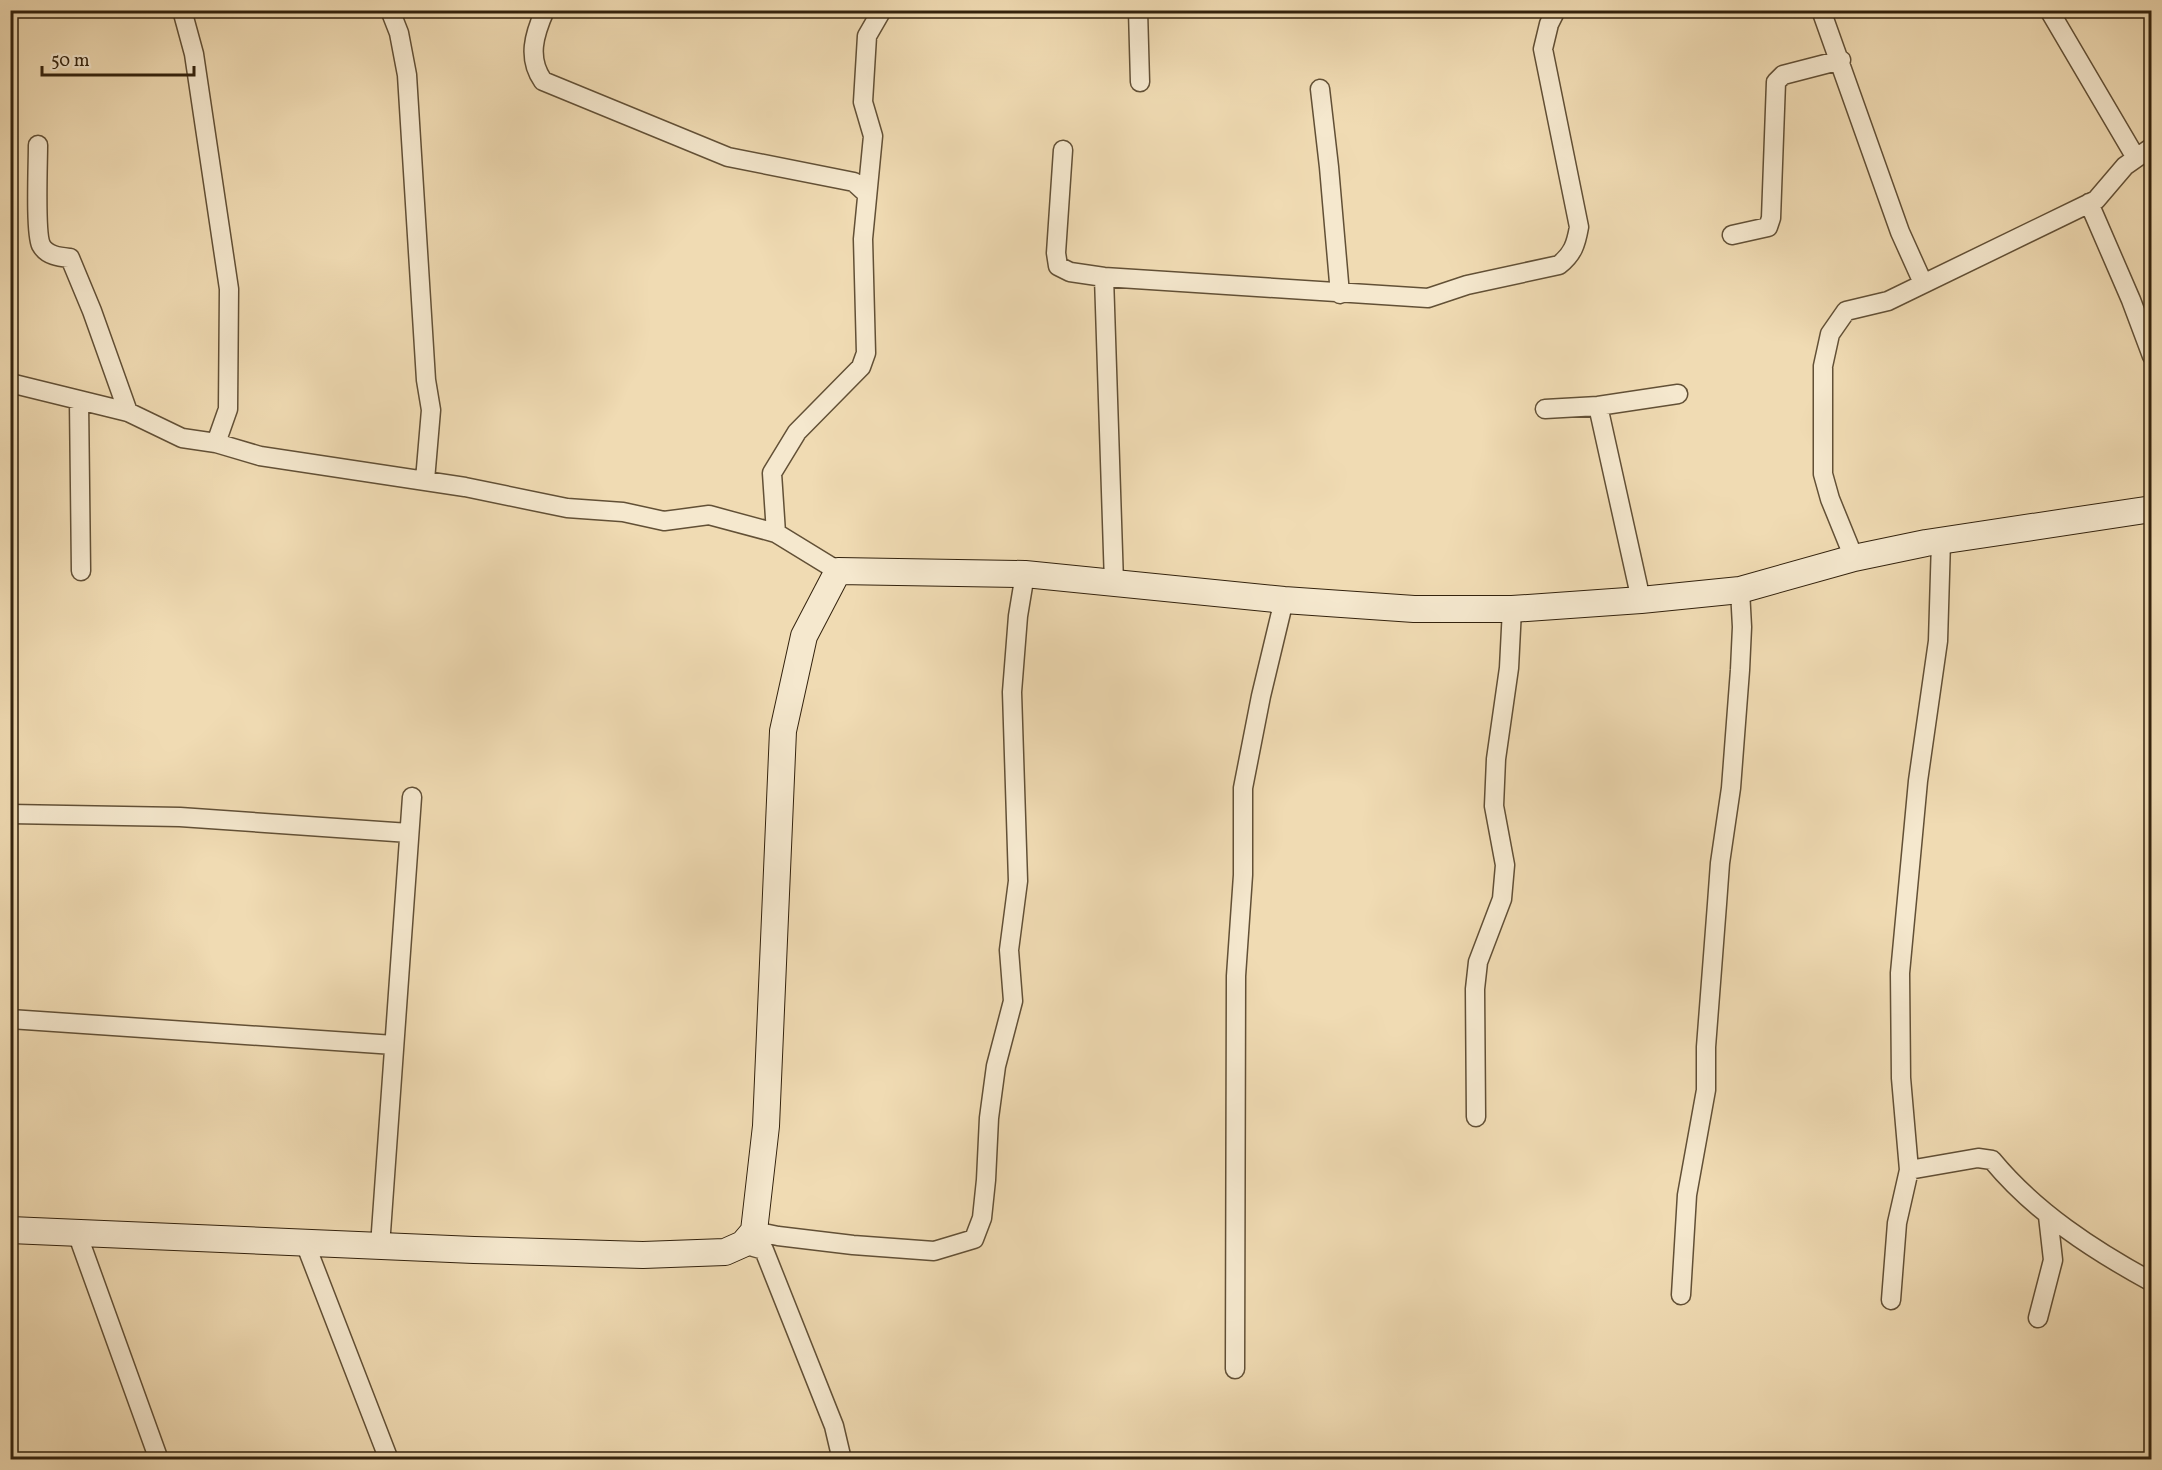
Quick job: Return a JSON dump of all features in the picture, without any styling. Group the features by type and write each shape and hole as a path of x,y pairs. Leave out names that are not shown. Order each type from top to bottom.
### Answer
{"street":[{"path":"182,10 194,54 229,289 228,409 216,443"},
{"path":"390,10 399,33 407,75 426,380 431,410 425,480"},
{"path":"545,10 533,44 537,71 543,81 728,157 854,182 866,193"},
{"path":"776,533 772,473 797,432 861,367 866,353 863,239 873,136 863,102 867,36 882,10"},
{"path":"1138,10 1140,82"},
{"path":"1063,150 1056,253 1058,266 1070,272 1104,277 1428,298 1467,285 1559,265 1570,257 1576,245 1579,227 1543,49 1549,24 1557,10"},
{"path":"1821,10 1900,232 1923,284"},
{"path":"2049,10 2136,158"},
{"path":"1732,235 1768,227 1771,218 1776,82 1783,75 1840,60"},
{"path":"1320,89 1340,294"},
{"path":"38,145 39,226 42,245 52,255 70,258 92,311 128,412"},
{"path":"1854,558 1830,499 1823,474 1823,366 1830,334 1846,311 1888,301 2096,200 2125,166 2151,147"},
{"path":"2089,203 2131,300 2151,356"},
{"path":"1104,277 1114,583"},
{"path":"10,383 128,412 182,438 216,443 260,456 425,480 567,508 623,512 664,521 709,515 776,533 838,571 1025,574 1284,600 1414,609 1512,609 1740,590 1854,558 1941,541 2151,509"},
{"path":"1545,409 1598,406 1678,394"},
{"path":"79,401 81,571"},
{"path":"1598,406 1641,600"},
{"path":"1891,1300 1897,1223 1909,1170 1901,1078 1900,973 1918,781 1938,641 1941,541"},
{"path":"749,1237 766,1126 783,731 804,636 838,571"},
{"path":"10,1230 643,1255 725,1252 749,1237 778,1236 934,1251 974,1239 982,1218 989,1118 996,1066 1013,1001 1009,950 1018,881 1012,692 1018,616 1025,574"},
{"path":"1681,1295 1687,1195 1706,1090 1706,1047 1720,863 1731,788 1741,649 1740,590"},
{"path":"1235,1369 1236,976 1244,875 1243,788 1261,696 1284,600"},
{"path":"1476,1117 1475,989 1478,962 1502,900 1505,865 1494,806 1496,759 1509,668 1512,609"},
{"path":"380,1246 412,797"},
{"path":"10,813 180,817 409,833"},
{"path":"10,1019 394,1045"},
{"path":"1909,1170 1977,1158 1992,1160 2012,1185 2048,1216 2120,1265 2151,1282"},
{"path":"2038,1317 2053,1260 2048,1216"},
{"path":"77,1233 159,1460"},
{"path":"749,1237 764,1250 834,1426 842,1460"},
{"path":"305,1243 388,1460"}]}
